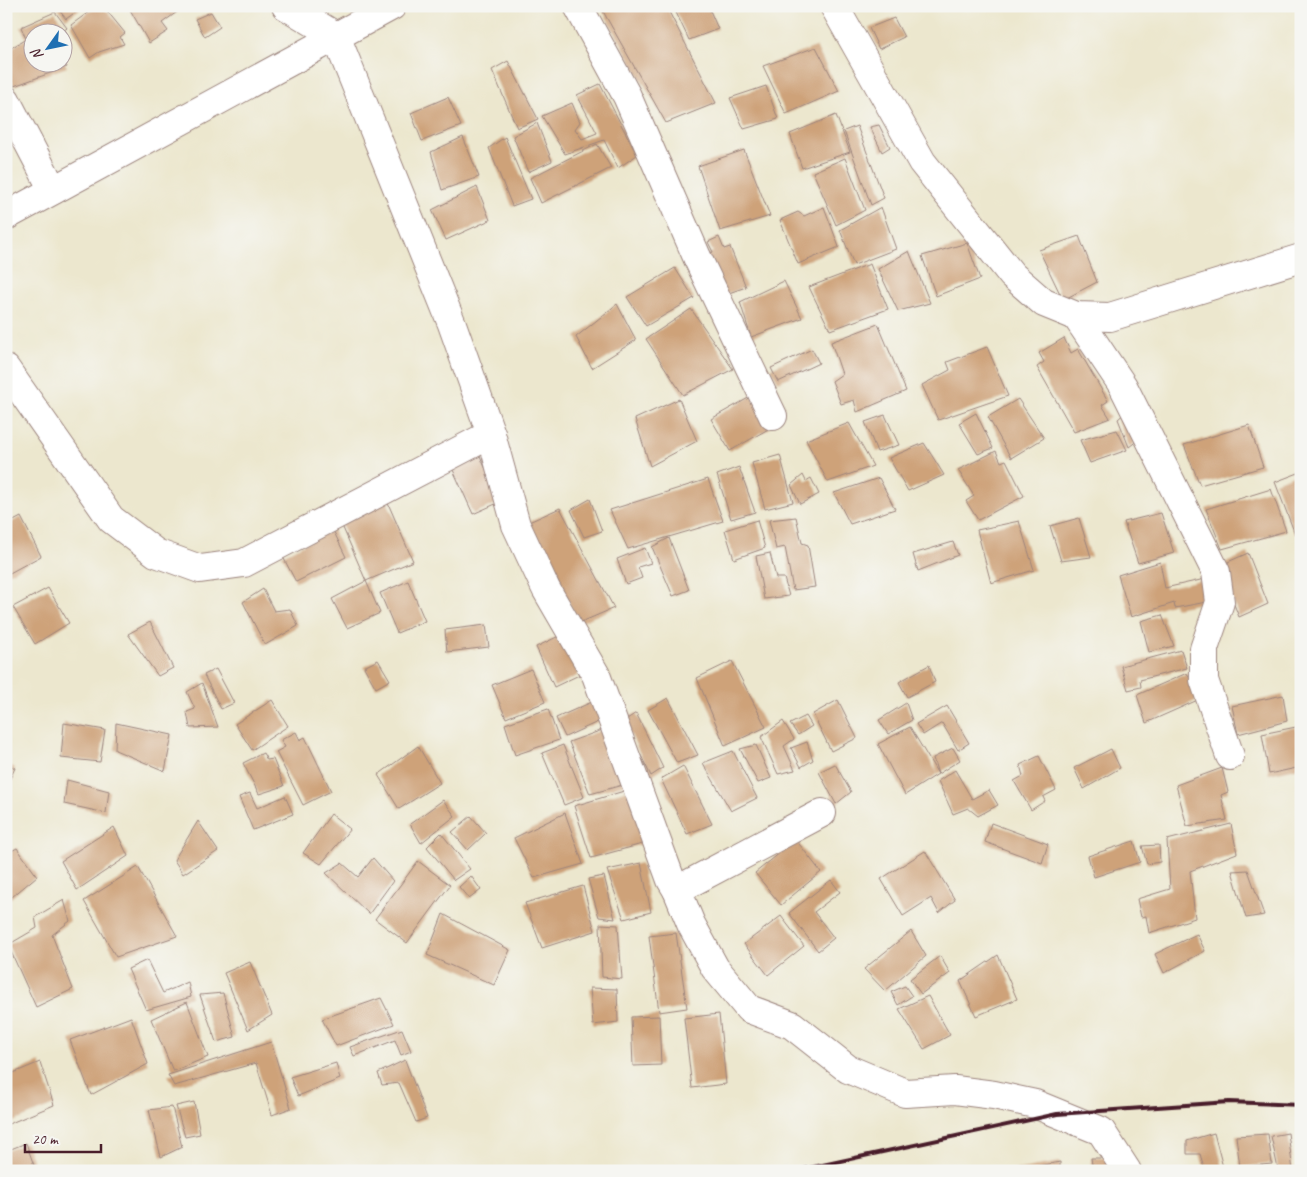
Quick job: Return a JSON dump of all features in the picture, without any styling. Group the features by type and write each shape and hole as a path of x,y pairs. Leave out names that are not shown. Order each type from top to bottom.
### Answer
{"street":[{"path":"286,6 336,36 452,324 491,434 516,525 546,589 596,675 671,880 691,924 715,968 749,1008 792,1024 848,1069 905,1093 955,1090 994,1095 1035,1104 1101,1131 1127,1171"},
{"path":"6,216 392,6"},
{"path":"578,6 627,96 697,257 773,416"},
{"path":"834,6 922,162 1012,276 1044,303 1076,316 1110,317 1301,258"},
{"path":"6,100 53,190"},
{"path":"1076,316 1123,386 1216,572 1220,602 1204,649 1204,680 1230,756"},
{"path":"6,369 110,519 156,553 200,569 244,563 491,434"},
{"path":"677,890 822,813"}],"building":[{"path":"56,6 84,6 66,19"},
{"path":"97,6 103,6 125,33 120,37 124,44 99,52 90,58 72,24"},
{"path":"128,6 179,6 181,9 162,23 168,31 149,43"},
{"path":"600,6 666,6 716,103 666,123"},
{"path":"673,6 708,6 718,29 689,40"},
{"path":"55,12 62,22 32,22"},
{"path":"211,12 220,27 205,37 195,19"},
{"path":"894,18 904,37 879,49 869,28"},
{"path":"22,41 22,72 53,72 14,86 6,70 6,51"},
{"path":"816,47 839,91 786,114 763,66"},
{"path":"508,61 538,119 517,128 492,70"},
{"path":"600,84 637,155 618,168 604,140 565,154 542,116 572,103 580,122 575,129 582,139 597,133 577,95"},
{"path":"766,86 778,119 744,129 730,98"},
{"path":"448,97 461,126 422,141 411,113"},
{"path":"836,115 850,152 802,168 790,134"},
{"path":"537,123 552,161 528,172 513,136"},
{"path":"879,125 890,147 882,152 870,127"},
{"path":"857,126 884,198 871,205 844,131"},
{"path":"463,137 479,177 442,190 431,152"},
{"path":"505,137 531,199 512,206 489,148"},
{"path":"597,144 611,168 541,203 530,178"},
{"path":"744,150 770,216 720,231 698,166"},
{"path":"845,158 865,210 836,225 813,172"},
{"path":"477,187 490,220 446,240 432,210"},
{"path":"824,207 839,247 798,264 780,220 798,212 804,216"},
{"path":"881,207 896,249 854,265 840,230"},
{"path":"1079,236 1097,282 1063,300 1039,250"},
{"path":"719,237 724,249 730,247 746,287 723,295 706,255 713,252 708,242"},
{"path":"967,243 980,279 936,296 922,256"},
{"path":"909,251 930,303 898,311 878,269"},
{"path":"870,264 888,309 830,330 809,287"},
{"path":"675,268 694,298 646,326 627,297"},
{"path":"784,281 802,318 751,337 740,302"},
{"path":"617,304 636,340 592,368 576,337"},
{"path":"691,309 733,369 683,395 646,339"},
{"path":"878,324 906,391 857,412 854,400 841,404 832,381 842,374 831,342"},
{"path":"1064,338 1071,353 1078,349 1108,401 1102,405 1110,418 1074,432 1037,367 1044,362 1039,353"},
{"path":"987,347 1008,396 938,420 922,385 950,370 947,362"},
{"path":"812,349 819,363 778,382 771,368"},
{"path":"752,396 770,428 730,451 711,419"},
{"path":"679,399 697,441 650,466 635,419"},
{"path":"1018,399 1044,438 1011,458 988,417"},
{"path":"976,413 993,448 978,454 959,423"},
{"path":"1125,413 1138,440 1129,447 1118,419"},
{"path":"885,415 899,445 877,452 865,422"},
{"path":"849,423 873,466 828,482 806,440"},
{"path":"1249,425 1263,467 1200,485 1184,445"},
{"path":"1117,430 1127,450 1090,463 1080,440"},
{"path":"924,443 944,475 908,491 889,458"},
{"path":"477,449 500,502 473,514 449,461"},
{"path":"996,451 1001,462 1006,460 1024,496 978,520 966,501 974,496 958,470"},
{"path":"780,455 793,502 765,509 752,463"},
{"path":"739,467 755,512 731,519 717,475"},
{"path":"1301,472 1301,531 1295,534 1275,482"},
{"path":"803,475 806,481 811,478 819,494 800,504 791,485"},
{"path":"879,478 895,509 850,524 834,493"},
{"path":"708,479 723,521 628,549 610,510"},
{"path":"1271,489 1286,531 1222,549 1206,509"},
{"path":"590,499 602,531 584,537 571,510"},
{"path":"387,501 413,561 366,581 340,521"},
{"path":"560,508 614,608 579,623 529,522"},
{"path":"1161,513 1174,553 1138,563 1124,522"},
{"path":"21,517 41,556 6,575 6,525"},
{"path":"796,517 802,543 808,545 815,587 793,590 785,547 776,549 769,520"},
{"path":"1079,518 1091,557 1061,561 1050,526"},
{"path":"757,520 765,548 734,559 725,530"},
{"path":"1019,521 1034,570 991,583 977,530"},
{"path":"333,530 346,557 296,582 282,555"},
{"path":"669,538 689,590 673,596 652,547"},
{"path":"953,542 958,555 918,571 913,554"},
{"path":"645,548 651,563 638,567 642,578 626,584 617,559"},
{"path":"770,553 776,578 784,578 789,596 764,599 756,556"},
{"path":"1248,553 1268,604 1239,617 1219,566"},
{"path":"1160,562 1165,588 1205,579 1212,601 1175,608 1174,603 1131,617 1118,575"},
{"path":"366,581 380,613 347,628 332,599"},
{"path":"408,581 425,621 397,633 380,593"},
{"path":"48,588 69,623 35,644 13,607"},
{"path":"263,589 274,611 290,609 298,626 265,645 243,602"},
{"path":"1162,615 1174,646 1149,652 1141,621"},
{"path":"150,622 173,668 158,676 128,634"},
{"path":"486,625 489,647 447,652 445,630"},
{"path":"561,635 579,675 554,687 536,647"},
{"path":"1181,650 1187,668 1140,680 1141,687 1128,690 1121,666"},
{"path":"378,660 390,680 376,688 364,667"},
{"path":"732,661 766,727 725,746 697,678"},
{"path":"929,665 935,682 907,697 899,682"},
{"path":"216,669 234,703 221,709 204,675"},
{"path":"531,669 545,702 506,718 492,685"},
{"path":"1187,673 1200,699 1146,723 1137,695"},
{"path":"202,683 218,727 190,728 187,712 195,709 187,692"},
{"path":"1283,695 1287,721 1238,734 1232,706"},
{"path":"668,698 698,755 677,763 648,710"},
{"path":"272,700 288,726 252,750 235,724"},
{"path":"838,700 857,738 831,751 813,714"},
{"path":"594,701 602,720 565,737 556,718"},
{"path":"906,703 912,720 888,734 879,720"},
{"path":"947,706 969,743 958,750 942,723 923,735 916,724"},
{"path":"548,709 559,740 515,755 505,724"},
{"path":"636,713 663,768 651,776 624,721"},
{"path":"806,716 812,726 798,735 790,724"},
{"path":"783,721 794,739 784,746 795,770 778,774 761,737"},
{"path":"64,723 105,730 100,762 61,758"},
{"path":"116,723 172,735 165,771 115,750"},
{"path":"910,727 938,774 905,795 878,744"},
{"path":"1296,727 1301,741 1301,767 1269,774 1262,734"},
{"path":"605,729 626,784 590,794 569,742"},
{"path":"296,732 300,740 305,737 331,791 303,805 276,752 285,747 281,740"},
{"path":"807,742 813,760 801,767 791,748"},
{"path":"563,745 584,797 564,805 542,753"},
{"path":"756,745 771,778 758,783 740,749"},
{"path":"418,746 440,783 399,809 378,775"},
{"path":"953,748 960,760 938,774 933,758"},
{"path":"1111,749 1120,768 1084,789 1074,768"},
{"path":"733,751 757,798 731,811 703,763"},
{"path":"263,753 267,760 273,759 284,786 259,794 243,763"},
{"path":"1039,756 1056,790 1043,797 1045,801 1031,810 1014,781 1023,776 1020,765"},
{"path":"6,763 15,768 6,787"},
{"path":"835,764 851,792 836,804 819,772"},
{"path":"683,766 712,824 687,834 661,779"},
{"path":"1222,768 1228,792 1221,795 1227,820 1187,826 1176,785"},
{"path":"955,770 972,799 989,790 998,805 978,816 968,808 953,814 938,781"},
{"path":"67,780 109,791 106,813 64,804"},
{"path":"634,788 646,843 591,858 574,806"},
{"path":"250,793 257,808 285,796 293,814 253,830 239,797"},
{"path":"443,800 455,816 421,843 410,824"},
{"path":"565,813 583,864 534,878 514,838"},
{"path":"331,814 350,829 321,864 303,853"},
{"path":"471,816 486,833 468,850 452,832"},
{"path":"198,821 218,851 183,874 174,860"},
{"path":"991,823 1048,844 1042,863 985,842"},
{"path":"1231,824 1237,853 1190,871 1195,918 1149,933 1146,916 1141,917 1137,899 1170,889 1167,840"},
{"path":"114,827 128,856 77,890 61,861"},
{"path":"441,833 470,869 454,880 427,847"},
{"path":"796,840 821,872 781,905 755,873"},
{"path":"1134,841 1140,862 1094,877 1088,856"},
{"path":"1159,845 1160,862 1147,864 1142,846"},
{"path":"17,848 37,876 6,902 6,854"},
{"path":"925,851 955,900 939,913 931,898 903,916 881,879"},
{"path":"373,858 393,881 369,914 326,873 342,863 358,877"},
{"path":"418,861 450,885 407,943 375,919"},
{"path":"641,863 651,912 624,919 607,870"},
{"path":"138,867 177,936 116,957 84,901"},
{"path":"1248,870 1264,915 1246,918 1232,871"},
{"path":"471,876 481,890 469,899 459,887"},
{"path":"604,876 615,919 599,917 588,879"},
{"path":"831,880 840,892 814,912 834,938 818,951 789,913"},
{"path":"583,886 595,931 542,948 525,903"},
{"path":"64,900 70,921 52,935 73,989 36,1007 8,945 37,928 35,917"},
{"path":"443,914 510,950 494,985 427,955"},
{"path":"781,916 804,946 768,975 744,944"},
{"path":"600,924 618,925 622,979 602,977"},
{"path":"911,931 926,956 885,991 864,969"},
{"path":"676,933 687,1008 659,1012 649,936"},
{"path":"1197,934 1205,951 1164,973 1155,954"},
{"path":"998,955 1017,999 976,1016 960,981"},
{"path":"940,956 950,973 921,994 910,979"},
{"path":"147,960 163,993 188,982 191,997 146,1010 128,969"},
{"path":"250,962 272,1015 248,1030 224,973"},
{"path":"905,986 912,996 898,1005 891,992"},
{"path":"590,988 617,989 618,1022 593,1025"},
{"path":"223,993 235,1037 216,1042 200,995"},
{"path":"928,996 950,1035 924,1049 899,1009"},
{"path":"381,998 394,1024 336,1046 322,1019"},
{"path":"187,1002 208,1057 173,1071 151,1019"},
{"path":"719,1014 726,1084 692,1088 684,1018"},
{"path":"659,1016 661,1065 633,1066 631,1017"},
{"path":"131,1017 148,1064 91,1095 70,1040"},
{"path":"402,1029 411,1051 401,1055 395,1040 354,1056 350,1047"},
{"path":"271,1042 291,1108 272,1115 256,1063 174,1086 168,1075"},
{"path":"405,1060 427,1118 416,1122 399,1083 382,1085 378,1073"},
{"path":"40,1062 54,1105 6,1125 6,1076"},
{"path":"336,1063 340,1079 298,1096 290,1077"},
{"path":"194,1102 200,1134 185,1137 176,1106"},
{"path":"172,1107 182,1147 161,1157 149,1110"},
{"path":"1214,1133 1224,1171 1205,1171 1200,1154 1187,1154 1187,1141"},
{"path":"1288,1133 1293,1171 1278,1169 1271,1136"},
{"path":"1268,1134 1272,1164 1240,1167 1236,1136"},
{"path":"26,1143 36,1171 6,1171 6,1151"},
{"path":"1091,1158 1109,1158 1112,1171 1093,1171"},
{"path":"1060,1162 1060,1171 1015,1171 1015,1170"}],"railway":[{"path":"795,1171 1057,1114 1229,1102 1301,1105"}]}
